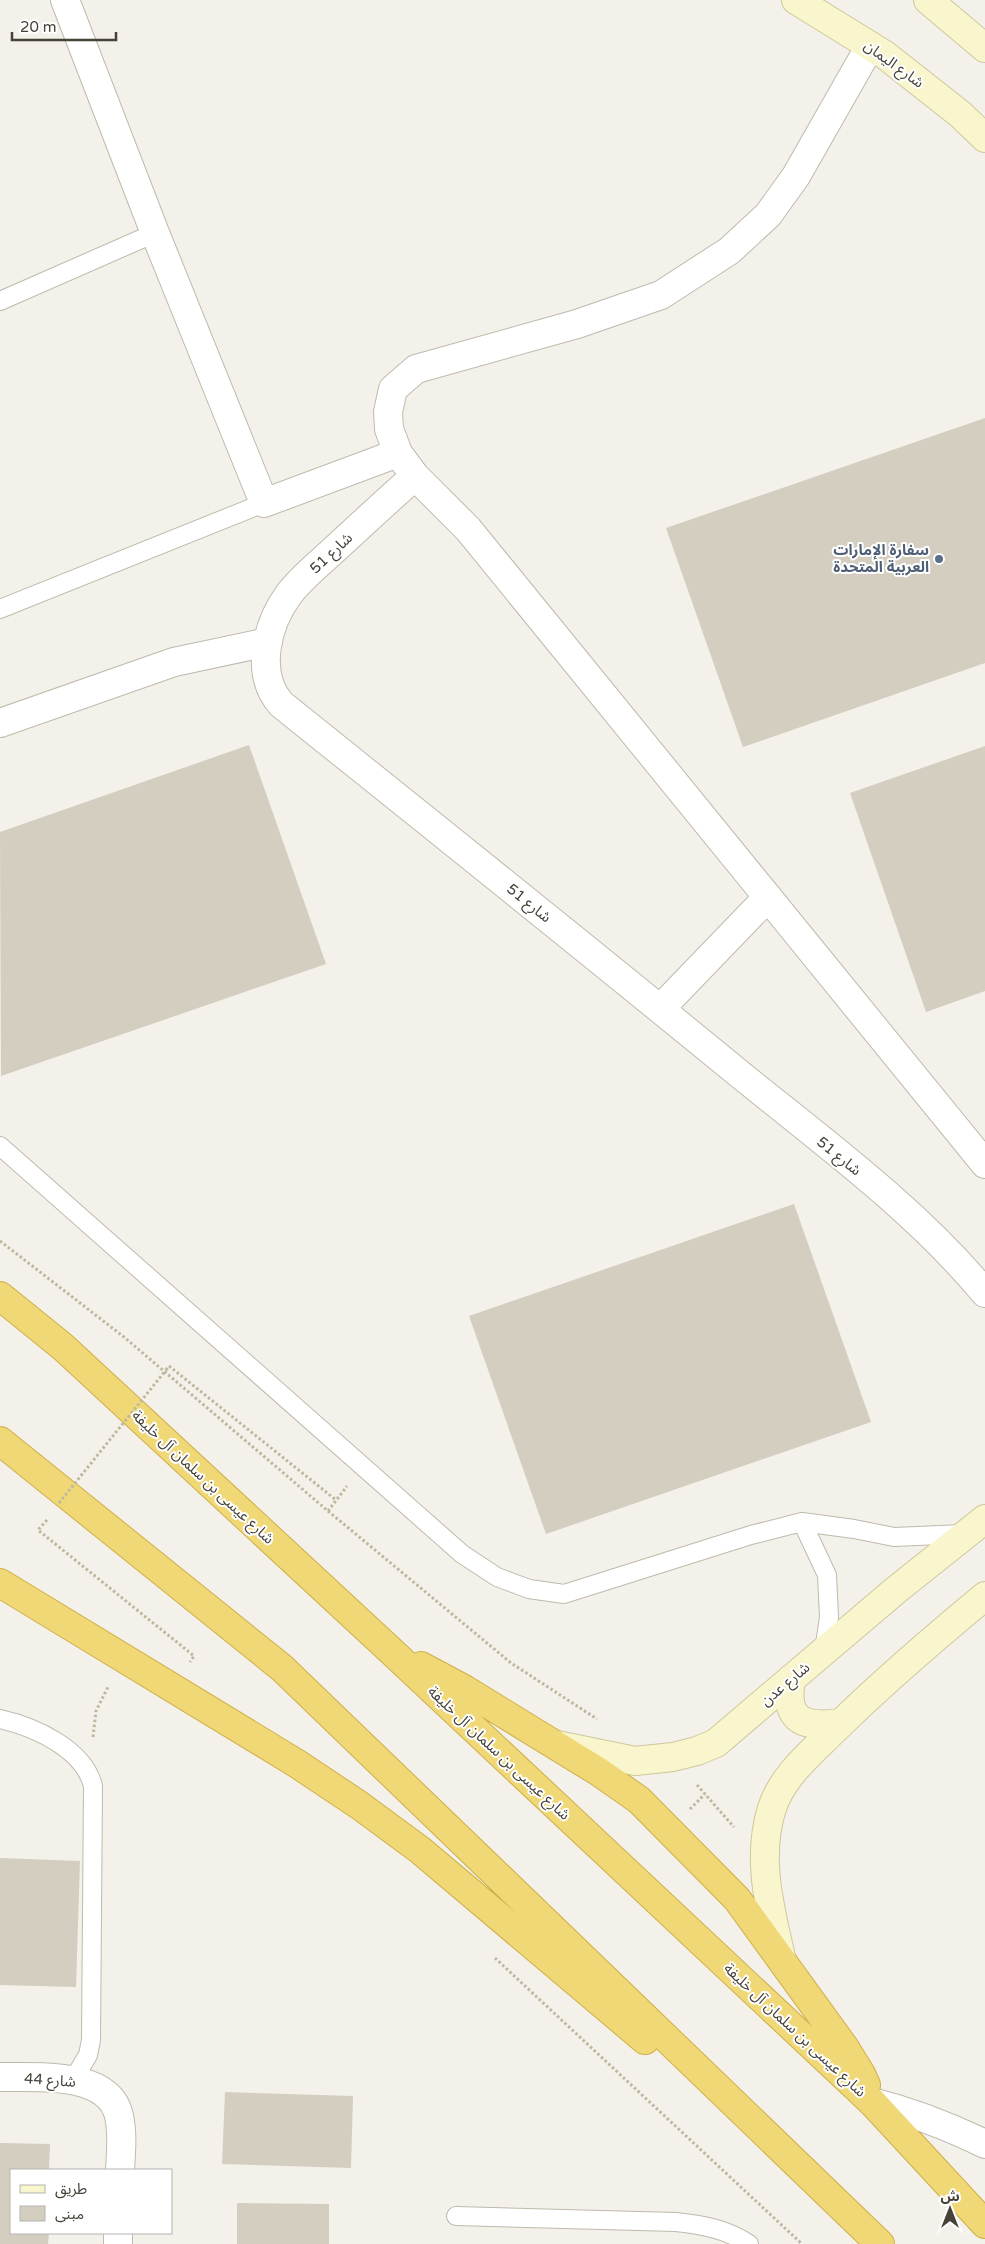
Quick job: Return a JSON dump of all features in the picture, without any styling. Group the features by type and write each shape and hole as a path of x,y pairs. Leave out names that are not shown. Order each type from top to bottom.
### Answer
{"highway":[{"name":"شارع عيسى بن سلمان آل خليفة","path":"0,1296 63,1347 389,1649 872,2102 985,2224"},
{"path":"0,1441 282,1668 880,2244"},
{"path":"0,1583 296,1763 360,1805 420,1850 845,2209"},
{"path":"389,1649 464,1689 599,1772 639,1800 737,1899 781,1957 862,2074 872,2102"}],"main road":[{"name":"شارع اليمان","path":"796,0 870,46 960,114 985,138"},
{"path":"928,0 985,48"},
{"name":"شارع عدن","path":"553,1744 635,1761 672,1757 697,1751 716,1743 974,1527"},
{"path":"781,1957 766,1886 764,1861 770,1817 781,1788 796,1768 895,1671 985,1596"},
{"path":"0,1599 36,1606"},
{"path":"791,1679 788,1697 793,1712 805,1722 819,1726 841,1723"}],"street":[{"path":"65,0 155,233 264,503 398,453"},
{"path":"870,46 796,176 768,215 729,252 661,295 577,324 416,369 393,389 388,412 389,429 398,453 415,476 468,529 985,1164"},
{"name":"شارع 51","path":"415,476 298,583 280,609 268,642 266,675 271,692 280,704 660,1009 922,1226 958,1260 985,1293"},
{"path":"0,723 174,662 268,642"},
{"path":"660,1009 768,897"},
{"name":"شارع 44","path":"0,2077 73,2080 94,2086 106,2094 114,2103 119,2115 121,2132 120,2169"},
{"path":"872,2102 911,2112 942,2123 985,2144"}],"lane":[{"path":"0,301 155,233"},
{"path":"0,609 264,503"},
{"path":"0,1146 462,1554 497,1577 529,1589 564,1594 751,1535 802,1522 854,1528 894,1536 974,1527"},
{"path":"802,1522 827,1575 829,1617 824,1651"},
{"path":"0,1719 23,1725 42,1734 69,1751 90,1774 93,1786 91,2040 88,2055 73,2080"},
{"path":"456,2216 676,2222 705,2225 733,2234 749,2244"}],"path":[{"path":"0,1242 124,1337 328,1511 511,1663 605,1724"},
{"path":"59,1503 169,1366 336,1500 328,1511"},
{"path":"38,1530 194,1656"},
{"path":"90,1774 96,1711 107,1687 114,1682"},
{"path":"672,1757 764,1861"},
{"path":"490,1954 802,2244"}],"building":[{"path":"985,418 985,663 743,747 666,528"},
{"path":"249,745 326,964 1,1076 0,832"},
{"path":"985,746 985,991 926,1012 850,793"},
{"path":"794,1204 871,1422 546,1534 469,1316"},
{"path":"0,1858 80,1861 76,1987 0,1985"},
{"path":"225,2092 353,2096 351,2168 222,2164"},
{"path":"0,2143 50,2144 49,2169 10,2169 10,2234 49,2234 48,2244 0,2244"},
{"path":"237,2203 329,2204 329,2244 237,2244"}],"place":[{"name":"سفارة الإمارات العربية المتحدة","path":"939,559"}]}
